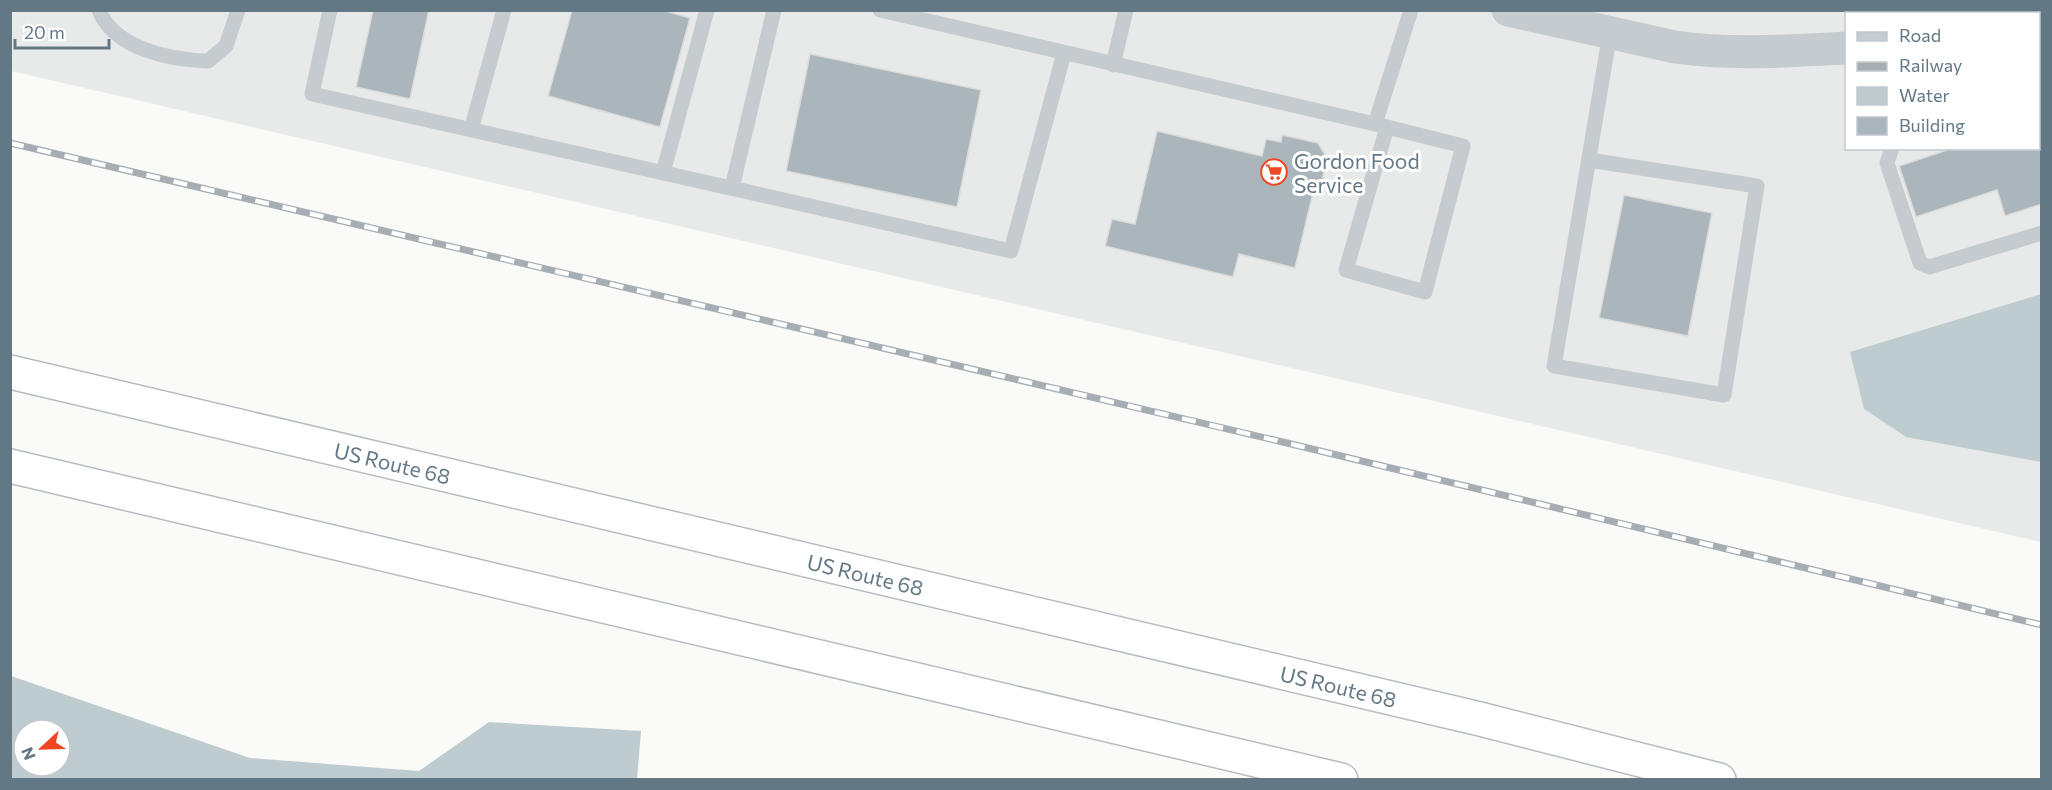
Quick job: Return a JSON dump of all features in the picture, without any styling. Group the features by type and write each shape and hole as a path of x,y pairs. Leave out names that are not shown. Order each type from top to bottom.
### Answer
{"highway":[{"name":"US Route 68","path":"10,372 1480,719 1719,780"},
{"path":"10,466 1341,780"}],"street":[{"path":"1523,12 1700,51 1845,48"}],"lane":[{"path":"99,10 112,32 149,52 188,60 208,61 226,46 238,10"},
{"path":"330,10 312,94 1011,251 1064,53"},
{"path":"471,130 504,10"},
{"path":"663,173 707,10"},
{"path":"732,188 774,10"},
{"path":"880,10 1381,126 1463,146 1425,292 1346,270 1381,126 1411,10"},
{"path":"1113,64 1126,10"},
{"path":"1589,160 1757,186 1724,395 1554,366 1610,33"},
{"path":"1893,150 1887,163 1920,263 1929,267 2042,233"}],"shaded area":[{"path":"11,10 2041,11 2041,542 11,71"}],"water":[{"path":"2041,294 2041,462 1906,437 1864,409 1850,352"},
{"path":"11,676 250,758 419,771 489,722 641,731 637,779 11,779"}],"building":[{"path":"373,10 429,10 410,99 356,87"},
{"path":"572,10 662,10 690,18 660,127 548,96"},
{"path":"810,54 981,90 957,207 786,171"},
{"path":"2042,119 2042,204 2005,216 1997,190 1916,217 1899,166 1947,150 2040,150 2040,120"},
{"path":"1157,131 1262,156 1266,139 1281,142 1282,135 1318,143 1327,158 1319,195 1313,193 1295,268 1239,254 1233,277 1105,246 1112,219 1135,224"},
{"path":"1624,195 1712,213 1688,336 1599,318"}],"railway":[{"path":"10,143 1287,443 2042,625"}],"place":[{"name":"Gordon Food Service","path":"1274,172"}]}
